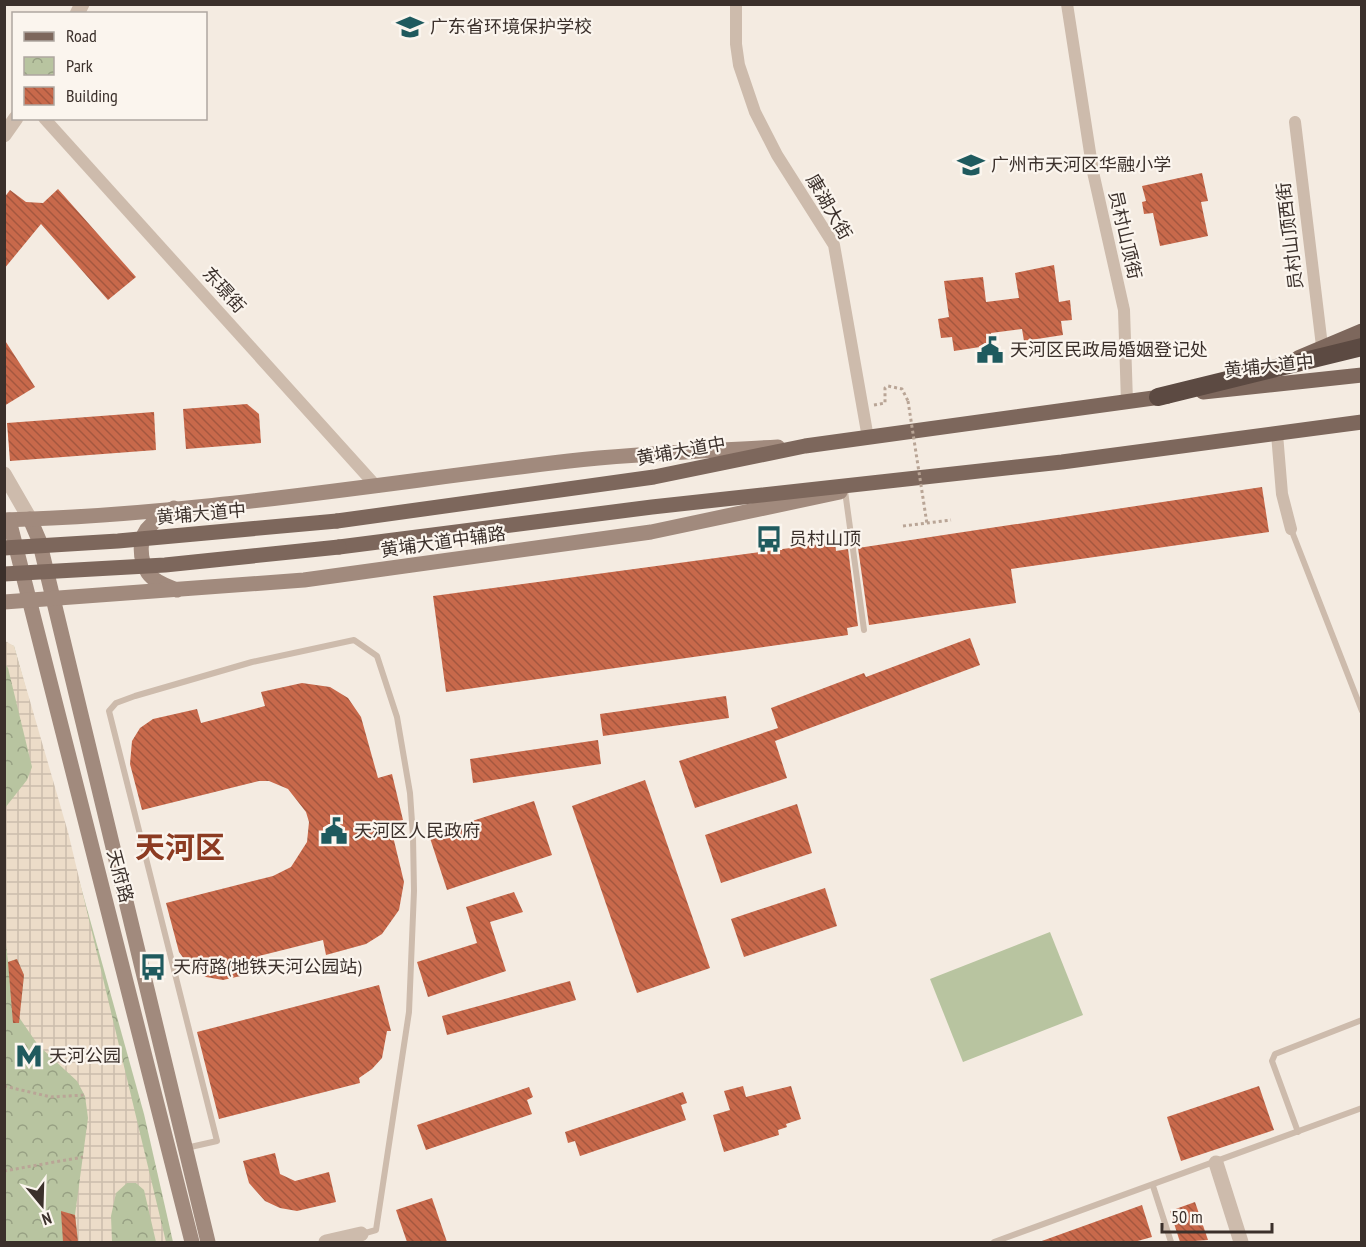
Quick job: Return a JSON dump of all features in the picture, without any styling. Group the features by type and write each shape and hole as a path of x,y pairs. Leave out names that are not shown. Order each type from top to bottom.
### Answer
{"highway":[{"path":"1158,397 1362,347"}],"main road":[{"path":"1281,366 1322,346 1362,331"},
{"name":"黄埔大道中","path":"4,548 130,540 336,521 654,477 805,446 1158,397 1362,375"},
{"path":"4,574 165,565 339,547 630,509 881,483 1362,422"},
{"path":"6,516 30,519 174,508 377,487 624,456 805,446"},
{"name":"黄埔大道中辅路","path":"4,602 180,591 304,580 606,539 881,483"},
{"path":"174,508 150,525 144,534 141,548 148,573 157,581 180,591"},
{"name":"天府路","path":"6,516 192,1242"},
{"name":"天府路","path":"30,519 39,540 208,1242"}],"street":[{"name":"康湖大街","path":"736,4 736,44 739,65 755,112 777,155 834,245 868,438"},
{"name":"员村山顶街","path":"1067,4 1093,172 1124,310 1127,402"},
{"path":"4,135 15,120"},
{"name":"东璟街","path":"46,120 377,487"},
{"name":"员村山顶西街","path":"1295,122 1322,346"},
{"path":"1277,434 1282,494 1291,529"},
{"path":"4,474 30,519"},
{"path":"1216,1163 1241,1242"},
{"path":"326,1242 362,1234"}],"lane":[{"path":"845,491 864,630"},
{"path":"1291,529 1362,711"},
{"path":"185,1148 217,1141 109,711 117,703 252,662 354,640 377,656 397,717 410,793 414,891 409,1012 388,1152 376,1230 362,1234"},
{"path":"1298,1132 1272,1061 1275,1054 1362,1020"},
{"path":"994,1242 1012,1239 1362,1108"},
{"path":"1153,1186 1171,1242"}],"path":[{"path":"885,403 885,388 888,386 902,389 908,401 927,524"},
{"path":"903,526 951,520"},
{"path":"4,1086 51,1097 85,1095"},
{"path":"4,1171 83,1157"}],"green space":[{"name":"天河公园","path":"4,642 14,646 144,1114 173,1242 5,1242"},
{"path":"1050,932 1083,1015 963,1062 930,979"}],"shaded area":[{"path":"5,641 14,646 68,832 166,1242 156,1242 144,1190 136,1183 127,1183 116,1193 111,1216 112,1242 78,1242 75,1215 88,1118 85,1096 77,1081 38,1045 12,1007 21,1004 24,975 17,959 8,962 4,928 5,808 27,780 32,767 8,668 5,664"}],"building":[{"path":"1202,173 1208,201 1201,202 1208,236 1160,246 1153,213 1144,214 1142,202 1146,201 1142,186"},
{"path":"58,189 136,277 108,300 41,224 4,269 4,198 10,190 26,202 43,203"},
{"path":"1054,265 1059,302 1070,300 1072,320 1061,321 1063,335 1024,341 1022,329 991,333 993,345 954,351 952,337 941,338 938,319 949,317 944,281 983,277 986,302 1019,298 1015,273"},
{"path":"4,339 35,387 4,406"},
{"path":"247,404 259,414 261,443 186,449 183,409"},
{"path":"154,412 156,450 10,461 7,423"},
{"path":"1262,487 1269,532 1011,569 1016,603 869,625 858,548"},
{"path":"835,542 836,551 848,549 858,626 847,628 848,635 446,692 433,596"},
{"path":"970,638 980,665 775,741 787,778 695,808 679,761 778,728 771,708 864,673 866,677"},
{"name":"天河区人民政府","path":"302,683 330,687 348,698 361,717 378,778 392,774 403,820 390,824 404,882 399,910 382,934 366,944 326,955 323,940 259,956 262,971 223,980 206,977 190,967 179,952 166,903 273,876 291,867 307,842 309,822 306,812 288,789 269,781 259,781 142,810 130,764 132,741 140,728 153,719 197,709 201,723 265,706 261,692"},
{"path":"726,696 729,718 603,736 600,714"},
{"path":"598,740 601,764 473,783 470,759"},
{"path":"645,780 710,968 637,993 572,806"},
{"path":"534,801 552,855 447,890 429,835"},
{"path":"797,804 812,853 721,883 705,835"},
{"path":"825,888 837,926 744,957 731,919"},
{"path":"514,892 523,912 490,922 506,971 428,997 417,962 477,943 466,907"},
{"path":"17,959 24,975 19,1023 13,1023 8,962"},
{"path":"570,981 576,1000 447,1035 442,1016"},
{"path":"379,985 391,1031 387,1031 382,1058 359,1078 360,1083 219,1119 197,1032"},
{"path":"743,1086 746,1097 791,1086 801,1119 786,1124 787,1127 778,1130 779,1135 724,1152 713,1115 730,1110 724,1091"},
{"path":"1259,1086 1274,1130 1181,1161 1167,1117"},
{"path":"529,1087 533,1097 527,1100 532,1114 426,1150 417,1125"},
{"path":"683,1092 687,1103 681,1105 686,1120 580,1156 575,1141 568,1143 565,1132"},
{"path":"275,1153 280,1174 295,1181 329,1172 336,1202 297,1211 280,1208 265,1201 249,1183 243,1161"},
{"path":"432,1198 447,1242 407,1242 396,1210"},
{"path":"1195,1202 1208,1240 1180,1242 1170,1211"},
{"path":"1142,1205 1152,1237 1134,1242 1039,1242"},
{"path":"61,1211 75,1215 78,1242 63,1242"}],"place":[{"name":"广东省环境保护学校","path":"410,27"},
{"name":"广州市天河区华融小学","path":"971,165"},
{"name":"天河区民政局婚姻登记处","path":"990,350"},
{"name":"员村山顶","path":"769,539"},
{"name":"天河区人民政府","path":"334,831"},
{"name":"天府路(地铁天河公园站)","path":"153,967"},
{"name":"天河公园","path":"29,1056"}],"district":[{"name":"天河区","path":"180,848"}]}
